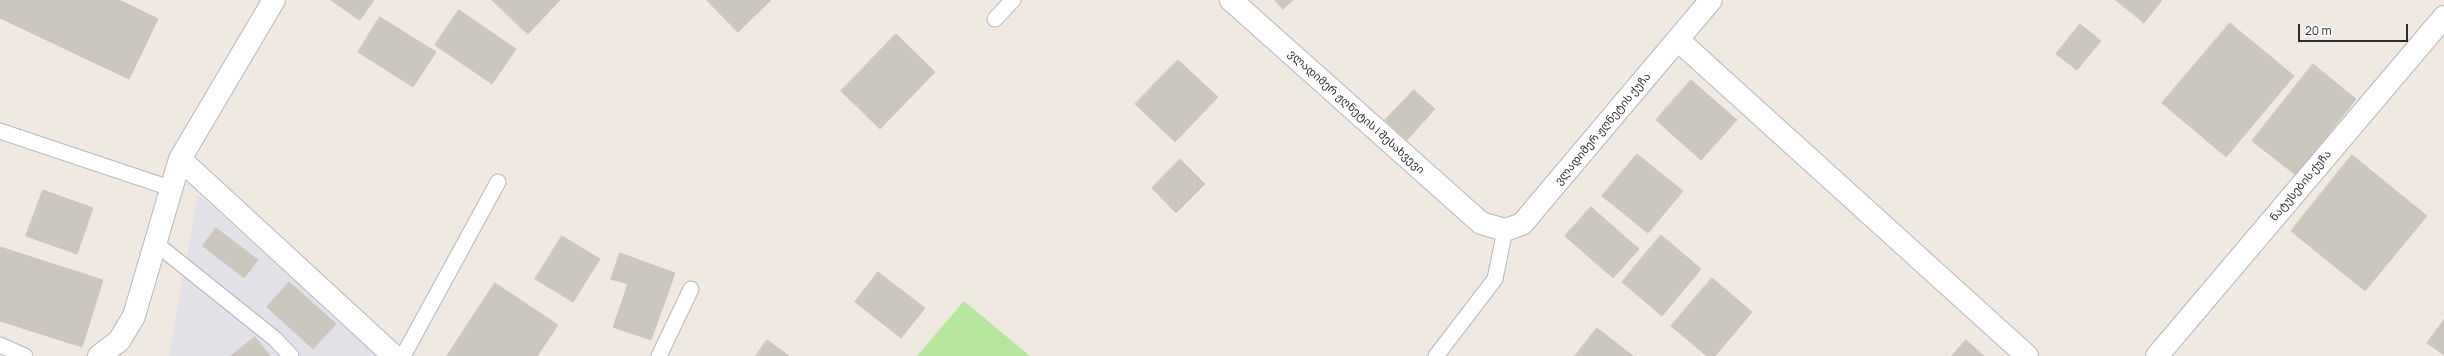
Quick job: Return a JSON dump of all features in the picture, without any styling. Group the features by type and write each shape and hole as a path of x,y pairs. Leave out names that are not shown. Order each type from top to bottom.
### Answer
{"street":[{"path":"99,356 119,341 134,316 154,242 180,160 274,0"},
{"name":"ვლადიმერ ჟღნეტის I შესახვევი","path":"1231,0 1481,223 1506,230"},
{"name":"ვლადიმერ ჟღნეტის ქუჩა","path":"1506,230 1522,224 1711,0"},
{"name":"ნატუსების ქუჩა","path":"2157,356 2444,17"},
{"path":"1678,40 2027,356"},
{"path":"180,160 394,356"}],"lane":[{"path":"995,19 1013,0"},
{"path":"0,132 170,188"},
{"path":"402,356 498,182"},
{"path":"1436,356 1495,279 1506,230"},
{"path":"154,242 275,339 291,356"},
{"path":"659,356 691,289"},
{"path":"0,345 25,356"}],"shaded area":[{"path":"198,194 379,356 169,356"}],"green space":[{"path":"964,301 1030,356 917,356"}],"building":[{"path":"0,0 119,0 158,19 129,79 0,18"},
{"path":"331,0 374,0 360,20"},
{"path":"492,0 560,0 528,34"},
{"path":"707,0 771,0 738,32"},
{"path":"1275,0 1293,0 1283,9"},
{"path":"2116,0 2162,0 2144,23"},
{"path":"459,10 516,49 492,84 435,45"},
{"path":"380,17 436,52 413,87 358,52"},
{"path":"2230,23 2294,76 2226,157 2162,103"},
{"path":"2080,24 2101,41 2077,70 2056,54"},
{"path":"896,34 935,72 880,129 841,91"},
{"path":"1178,60 1218,97 1175,142 1135,104"},
{"path":"2313,64 2356,99 2296,175 2252,141"},
{"path":"1691,80 1737,120 1701,160 1656,120"},
{"path":"1414,90 1435,109 1407,140 1385,120"},
{"path":"1637,154 1683,191 1648,233 1602,196"},
{"path":"2352,155 2427,216 2365,291 2291,231"},
{"path":"1180,159 1205,184 1176,213 1152,188"},
{"path":"43,190 93,208 77,254 26,236"},
{"path":"1591,207 1639,249 1613,278 1565,236"},
{"path":"216,228 258,260 244,278 203,246"},
{"path":"1661,235 1701,269 1662,316 1622,282"},
{"path":"562,236 600,259 573,302 535,279"},
{"path":"0,247 103,280 82,347 0,321"},
{"path":"620,253 675,273 651,340 613,327 628,284 611,279"},
{"path":"878,272 925,308 901,338 855,302"},
{"path":"1712,278 1752,312 1715,356 1707,356 1671,326"},
{"path":"289,282 336,324 313,349 267,307"},
{"path":"495,283 558,325 537,356 447,356"},
{"path":"2444,320 2444,355 2427,343"},
{"path":"1597,328 1633,356 1575,356"},
{"path":"255,337 270,356 231,356"},
{"path":"767,340 789,356 756,356"},
{"path":"1966,340 1984,356 1952,356"}]}
